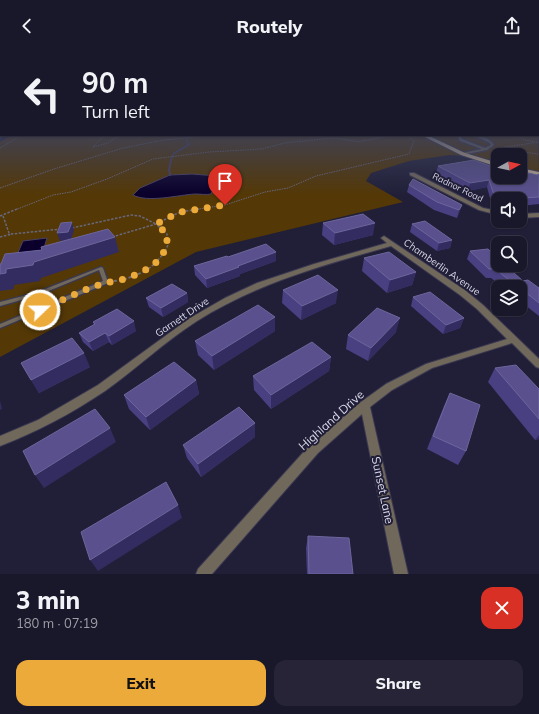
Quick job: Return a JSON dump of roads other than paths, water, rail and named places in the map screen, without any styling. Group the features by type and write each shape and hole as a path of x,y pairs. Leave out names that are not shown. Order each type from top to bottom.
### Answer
{"main road":[{"path":"447,146 463,154 491,163"},
{"path":"527,171 539,174"}],"street":[{"name":"Radnor Road","path":"412,174 481,209 491,211"},
{"path":"527,216 539,215"},
{"name":"Chamberlin Avenue","path":"384,238 463,293 480,307 539,365"},
{"name":"Garnett Drive","path":"0,441 42,423 100,388 193,320 228,300 260,285 316,265 392,244"},
{"name":"Highland Drive","path":"202,574 314,449 365,405 389,387 429,366 514,340"},
{"name":"Sunset Lane","path":"365,405 401,574"}],"lane":[{"path":"479,146 486,149"},
{"path":"463,154 486,149 491,146"},
{"path":"0,304 37,294 101,268 106,282 0,326"}],"waterway":[{"path":"171,161 173,154 186,146"},
{"path":"170,175 169,170 171,160"}]}
